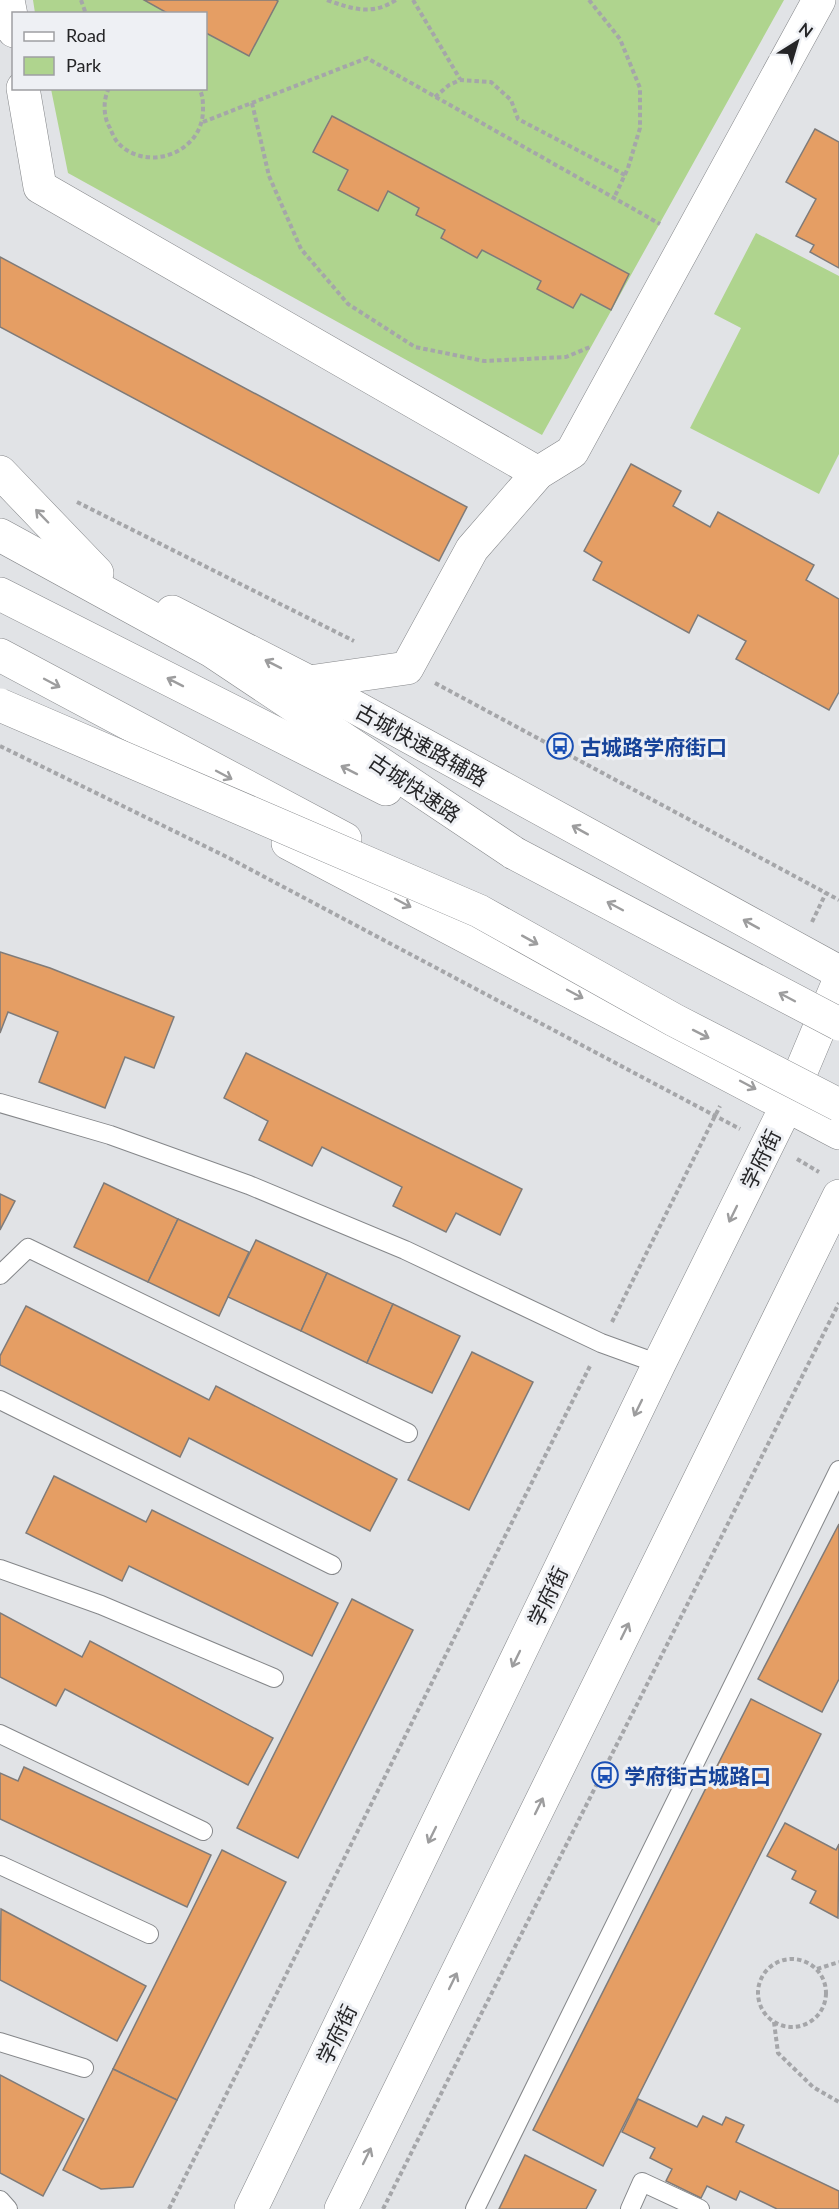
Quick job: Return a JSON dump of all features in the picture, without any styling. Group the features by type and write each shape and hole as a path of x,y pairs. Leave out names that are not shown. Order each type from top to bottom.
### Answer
{"main road":[{"path":"8,0 12,21"},
{"path":"309,682 407,668 472,549 538,473 572,452 819,0"},
{"path":"23,90 40,187 538,473"},
{"path":"0,472 97,573"},
{"name":"古城快速路辅路","path":"0,523 309,682 839,972"},
{"name":"古城快速路","path":"0,535 212,651 514,854 839,1024"},
{"path":"0,594 514,854"},
{"path":"0,655 479,911 674,1020 839,1105"},
{"path":"0,690 839,1133"},
{"path":"0,706 479,911"},
{"path":"0,706 54,720"},
{"name":"学府街","path":"251,2209 659,1364 787,1105 839,981"},
{"path":"341,2209 834,1186"}],"lane":[{"path":"0,1103 110,1135 249,1185 405,1250 602,1342 659,1364"},
{"path":"0,1275 28,1248 408,1433"},
{"path":"0,1400 332,1565"},
{"path":"475,2209 839,1470"},
{"path":"0,1569 101,1605 274,1678"},
{"path":"0,1734 203,1831"},
{"path":"0,1865 149,1934"},
{"path":"0,2042 84,2068"},
{"path":"630,2209 642,2182 700,2209"},
{"path":"0,2200 8,2209"}],"path":[{"path":"327,0 358,11 386,6 396,0"},
{"path":"413,0 460,80"},
{"path":"590,0 620,39 640,88 639,128 625,175 614,198"},
{"path":"203,122 366,58 688,240"},
{"path":"435,98 448,85 460,80 491,82 511,100 518,119 625,175"},
{"path":"108,90 105,95 106,121 118,144 141,157 167,157 190,145 203,122 203,96 200,90"},
{"path":"252,103 269,176 301,249 348,304 415,347 484,361 566,357 594,346"},
{"path":"0,746 227,857 768,1144 834,1186"},
{"path":"798,950 826,893"},
{"path":"169,2209 734,1077"},
{"path":"383,2209 839,1303"},
{"path":"796,1959 807,1962 823,1978 826,2000 822,2010 815,2018 795,2027 774,2021 765,2013 760,2004 758,1992 760,1981 774,1964 796,1959"},
{"path":"816,1969 839,1962"},
{"path":"774,2021 778,2053 813,2087 839,2102"}],"green space":[{"path":"33,0 784,0 542,435 68,173 51,90 207,90 207,12 35,12"},
{"path":"756,233 839,276 839,454 819,494 690,428 741,328 714,314"}],"building":[{"path":"144,0 278,1 249,56 207,34 207,12 165,12"},
{"path":"332,116 629,274 611,310 581,294 573,308 537,289 541,281 482,250 477,258 441,238 445,230 416,215 419,208 388,191 378,211 338,190 348,170 313,152"},
{"path":"815,129 839,142 839,268 810,252 814,245 796,236 816,199 786,182"},
{"path":"0,257 467,507 439,561 0,327"},
{"path":"631,464 681,491 673,506 710,527 718,512 814,565 806,580 839,599 839,692 829,710 736,659 746,641 698,615 689,633 593,580 602,562 584,551"},
{"path":"0,952 50,968 174,1017 154,1068 125,1057 105,1108 39,1082 58,1032 8,1012 0,1033"},
{"path":"246,1053 522,1189 500,1235 456,1213 446,1232 393,1206 402,1187 322,1147 312,1166 259,1140 268,1121 224,1098"},
{"path":"104,1183 178,1219 148,1282 74,1247"},
{"path":"0,1194 15,1201 0,1230"},
{"path":"178,1219 249,1252 219,1316 148,1282"},
{"path":"256,1240 327,1273 301,1331 228,1297"},
{"path":"327,1273 393,1304 367,1363 301,1331"},
{"path":"393,1304 460,1336 432,1393 367,1363"},
{"path":"26,1306 209,1400 216,1386 397,1479 370,1531 189,1438 180,1457 0,1365 0,1356"},
{"path":"472,1352 533,1382 469,1510 408,1480"},
{"path":"54,1476 146,1522 152,1510 338,1603 312,1656 129,1566 122,1581 26,1533"},
{"path":"839,1524 839,1679 822,1712 758,1679"},
{"path":"352,1599 413,1630 298,1858 237,1828"},
{"path":"0,1613 82,1657 90,1641 273,1738 248,1785 65,1689 56,1706 0,1677"},
{"path":"751,1699 821,1734 603,2166 533,2130"},
{"path":"24,1767 211,1855 187,1907 0,1819 0,1773 18,1781"},
{"path":"785,1823 836,1850 839,1844 838,1918 810,1903 816,1891 792,1879 796,1871 767,1856"},
{"path":"222,1850 286,1882 177,2100 113,2069"},
{"path":"1,1909 146,1986 117,2041 0,1980"},
{"path":"113,2069 177,2100 133,2187 101,2189 63,2170"},
{"path":"0,2075 84,2119 43,2196 0,2173"},
{"path":"638,2099 697,2127 703,2116 722,2125 726,2117 744,2125 736,2142 839,2191 839,2209 777,2209 740,2191 736,2200 707,2186 701,2198 666,2181 672,2169 650,2158 655,2148 622,2132"},
{"path":"525,2155 596,2190 586,2209 499,2209"}],"place":[{"name":"古城路学府街口","path":"560,746"},
{"name":"学府街古城路口","path":"605,1775"}]}
